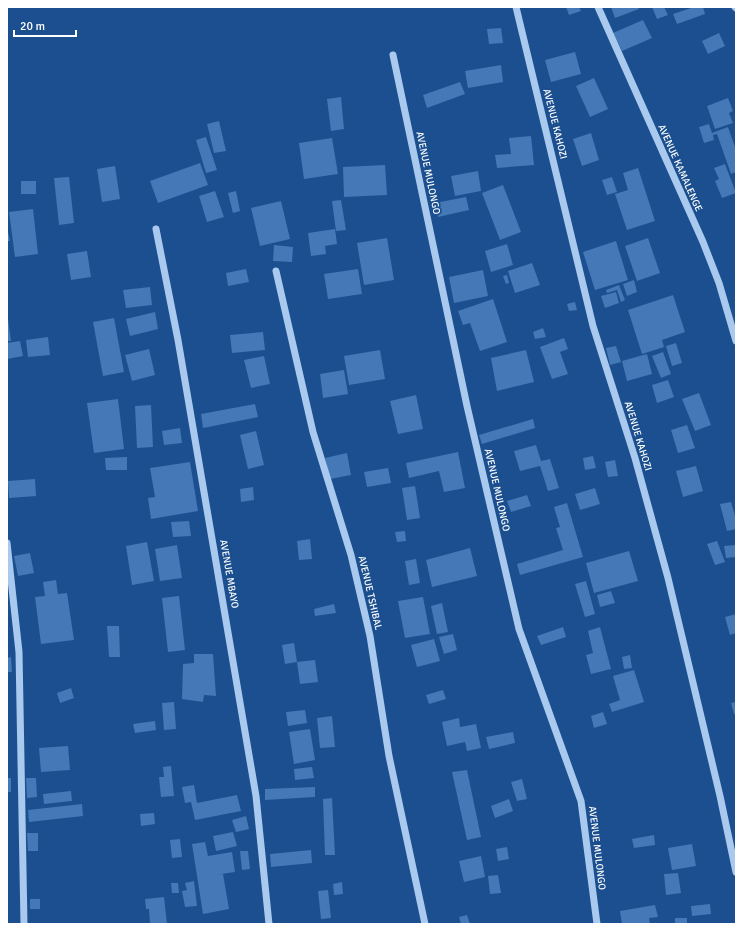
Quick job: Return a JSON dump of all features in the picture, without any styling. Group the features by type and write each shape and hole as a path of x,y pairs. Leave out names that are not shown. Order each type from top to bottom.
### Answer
{"street":[{"name":"AVENUE KAHOZI","path":"516,7 593,326 635,458 668,578 720,796 736,872"},
{"name":"AVENUE KAMALENGE","path":"598,7 703,242 719,283 736,341"},
{"name":"AVENUE MULONGO","path":"393,55 467,406 519,629 581,801 597,924"},
{"name":"AVENUE MBAYO","path":"156,229 178,340 254,781 269,924"},
{"name":"AVENUE TSHIBAL","path":"276,271 313,432 351,555 370,636 389,756 425,924"},
{"path":"7,544 18,652 24,924"}],"building":[{"path":"566,7 579,7 581,11 569,15"},
{"path":"611,7 638,7 639,9 615,18"},
{"path":"652,7 664,7 668,15 657,19"},
{"path":"694,7 703,7 705,14 677,24 673,14"},
{"path":"643,20 652,38 622,51 613,33"},
{"path":"501,28 503,43 489,44 487,29"},
{"path":"719,33 725,46 708,54 702,41"},
{"path":"575,52 581,74 551,82 545,60"},
{"path":"501,65 503,82 468,88 465,71"},
{"path":"594,78 608,109 590,117 576,86"},
{"path":"460,82 465,94 427,108 423,95"},
{"path":"341,97 344,129 331,131 327,99"},
{"path":"728,98 733,111 729,113 733,123 715,129 707,106"},
{"path":"219,121 226,151 214,153 207,124"},
{"path":"709,124 712,133 728,127 736,150 736,172 731,174 717,134 713,135 714,140 704,143 699,127"},
{"path":"591,133 599,160 582,166 573,139"},
{"path":"531,136 534,165 497,168 495,155 511,154 509,138"},
{"path":"206,137 217,170 206,173 196,140"},
{"path":"332,138 338,174 304,179 299,143"},
{"path":"200,163 208,185 158,203 150,181"},
{"path":"725,164 736,193 722,198 715,181 719,179 714,168"},
{"path":"385,165 387,195 344,197 343,167"},
{"path":"115,166 120,199 102,202 97,169"},
{"path":"638,168 655,221 627,230 615,194 628,190 623,173"},
{"path":"478,171 481,191 455,196 451,176"},
{"path":"69,177 74,223 59,225 54,178"},
{"path":"612,177 617,192 607,195 602,180"},
{"path":"21,181 36,181 36,194 21,194"},
{"path":"503,185 521,232 500,240 482,193"},
{"path":"215,191 224,217 207,222 199,196"},
{"path":"236,191 240,211 233,213 228,193"},
{"path":"466,197 469,210 438,217 435,203"},
{"path":"341,200 346,230 336,231 332,201"},
{"path":"281,201 290,239 260,246 251,208"},
{"path":"33,209 38,254 15,257 9,212"},
{"path":"7,227 10,241 7,241"},
{"path":"335,229 337,244 325,246 326,254 311,256 308,233"},
{"path":"387,238 394,280 364,285 357,243"},
{"path":"648,238 660,273 637,281 625,246"},
{"path":"616,241 628,280 595,290 583,252"},
{"path":"507,244 513,265 491,272 485,251"},
{"path":"274,245 293,247 292,262 273,261"},
{"path":"87,251 91,277 71,280 67,254"},
{"path":"532,263 540,285 515,293 508,271"},
{"path":"246,269 249,282 228,286 226,273"},
{"path":"358,269 362,294 328,299 324,274"},
{"path":"483,270 488,296 454,303 449,277"},
{"path":"507,275 509,283 506,284 503,276"},
{"path":"634,280 637,292 627,296 623,284"},
{"path":"619,285 625,300 621,302 617,290 607,293 606,290"},
{"path":"150,287 152,305 126,308 123,290"},
{"path":"616,292 619,303 605,308 601,296"},
{"path":"673,295 685,332 662,340 664,347 642,354 628,310"},
{"path":"493,299 507,342 480,351 470,323 463,325 458,311"},
{"path":"575,302 577,310 569,311 567,304"},
{"path":"7,311 11,341 7,341"},
{"path":"155,312 158,329 130,336 126,319"},
{"path":"114,318 124,372 103,376 93,322"},
{"path":"543,328 546,337 535,339 533,332"},
{"path":"263,332 265,350 232,353 230,335"},
{"path":"48,337 50,355 28,357 26,340"},
{"path":"564,338 568,349 560,352 568,374 552,379 540,347"},
{"path":"20,341 23,356 7,359 7,343"},
{"path":"676,343 682,363 672,366 666,346"},
{"path":"616,346 621,362 610,365 606,348"},
{"path":"149,349 155,375 132,381 125,355"},
{"path":"380,350 385,379 349,385 344,356"},
{"path":"526,350 534,382 497,391 491,358"},
{"path":"663,352 671,374 661,378 652,356"},
{"path":"647,354 652,374 627,381 622,361"},
{"path":"264,356 270,384 251,388 244,360"},
{"path":"344,370 348,394 323,398 320,374"},
{"path":"668,380 674,397 657,403 652,385"},
{"path":"699,393 711,425 695,431 682,399"},
{"path":"416,395 423,429 398,434 390,401"},
{"path":"118,399 124,449 94,453 87,403"},
{"path":"255,404 258,417 203,428 201,414"},
{"path":"151,405 153,447 137,448 135,406"},
{"path":"533,419 535,428 482,444 479,435"},
{"path":"687,425 695,448 678,453 671,430"},
{"path":"180,428 182,443 164,445 162,431"},
{"path":"256,431 264,465 248,469 240,435"},
{"path":"536,445 541,461 550,459 559,488 548,491 540,466 520,471 514,451"},
{"path":"458,452 465,488 444,492 439,471 409,478 406,463"},
{"path":"347,453 351,475 330,479 325,458"},
{"path":"593,456 596,468 585,470 583,458"},
{"path":"127,457 127,470 106,470 105,458"},
{"path":"615,460 618,476 608,477 605,462"},
{"path":"190,462 198,511 151,519 148,498 155,497 150,468"},
{"path":"696,466 703,491 683,497 676,471"},
{"path":"388,468 391,483 367,487 364,472"},
{"path":"35,479 36,496 9,498 8,481"},
{"path":"415,486 420,518 407,520 402,488"},
{"path":"253,487 254,500 241,502 240,489"},
{"path":"595,488 600,504 580,510 575,494"},
{"path":"527,495 531,506 511,512 507,501"},
{"path":"731,502 736,519 736,529 727,531 720,504"},
{"path":"567,503 583,557 520,575 517,564 563,550 556,528 560,527 554,507"},
{"path":"189,521 191,536 173,537 171,522"},
{"path":"405,531 406,541 397,542 395,532"},
{"path":"310,539 312,559 299,560 297,541"},
{"path":"717,541 725,562 715,565 707,544"},
{"path":"147,542 154,581 132,585 126,546"},
{"path":"177,545 182,578 160,581 155,549"},
{"path":"735,545 736,557 726,558 724,546"},
{"path":"470,548 477,576 432,587 426,560"},
{"path":"629,551 638,581 594,593 586,563"},
{"path":"30,553 34,573 18,576 14,556"},
{"path":"416,559 420,583 409,585 405,561"},
{"path":"56,580 58,594 67,593 74,640 41,644 35,597 45,596 43,582"},
{"path":"586,581 595,614 585,617 575,584"},
{"path":"611,591 615,603 600,607 597,595"},
{"path":"179,596 185,650 168,652 162,598"},
{"path":"423,597 430,634 405,638 398,601"},
{"path":"442,603 448,632 437,634 431,606"},
{"path":"334,604 336,613 315,616 314,609"},
{"path":"736,614 736,633 730,635 725,617"},
{"path":"107,626 119,626 120,657 109,657"},
{"path":"563,627 566,637 541,645 537,636"},
{"path":"600,627 611,669 591,674 586,655 593,653 588,631"},
{"path":"453,634 457,650 444,654 439,637"},
{"path":"434,639 440,661 417,667 411,645"},
{"path":"294,643 297,662 285,664 282,645"},
{"path":"194,654 213,654 216,696 204,695 203,702 182,699 183,664 194,663"},
{"path":"630,655 632,668 624,669 622,657"},
{"path":"11,657 12,672 7,672 7,658"},
{"path":"315,660 318,682 300,684 297,662"},
{"path":"634,670 644,702 612,712 609,704 620,700 613,676"},
{"path":"71,688 74,698 60,703 57,693"},
{"path":"443,690 446,699 429,704 426,695"},
{"path":"174,702 176,729 164,730 162,703"},
{"path":"736,702 736,714 734,714 731,703"},
{"path":"305,710 307,723 288,726 286,712"},
{"path":"603,712 607,724 594,728 591,716"},
{"path":"332,716 335,747 320,748 317,718"},
{"path":"459,718 460,727 476,724 481,748 467,751 465,742 447,746 442,722"},
{"path":"155,721 156,730 135,733 133,724"},
{"path":"310,729 315,760 294,764 289,732"},
{"path":"513,732 515,743 489,749 486,737"},
{"path":"68,746 70,770 41,772 39,748"},
{"path":"171,766 174,796 161,797 159,777 164,777 163,767"},
{"path":"312,767 314,778 295,780 294,769"},
{"path":"467,770 481,837 467,840 452,772"},
{"path":"7,778 11,778 11,792 7,792"},
{"path":"26,778 36,778 37,797 27,798"},
{"path":"522,779 527,799 517,801 511,782"},
{"path":"194,785 197,803 237,795 241,811 195,820 191,802 185,803 182,787"},
{"path":"315,787 315,797 265,800 265,789"},
{"path":"71,791 72,801 44,804 43,794"},
{"path":"332,798 335,855 325,855 323,799"},
{"path":"509,799 513,811 495,818 491,806"},
{"path":"82,804 83,816 29,822 28,810"},
{"path":"154,813 155,824 141,826 140,814"},
{"path":"246,816 249,829 236,832 232,820"},
{"path":"233,832 237,846 216,851 213,836"},
{"path":"27,833 38,833 38,851 28,851"},
{"path":"654,835 655,845 634,848 632,839"},
{"path":"180,839 182,857 172,858 170,840"},
{"path":"205,842 208,856 232,852 235,872 215,875 223,874 229,909 203,914 192,844"},
{"path":"692,844 696,866 672,870 668,848"},
{"path":"507,847 509,859 498,861 496,849"},
{"path":"311,850 312,863 271,867 270,854"},
{"path":"240,851 248,851 250,869 242,870"},
{"path":"481,856 485,877 464,882 459,861"},
{"path":"678,873 681,893 666,895 664,874"},
{"path":"498,875 501,893 490,894 488,876"},
{"path":"194,881 197,906 185,907 182,891 187,890 185,883"},
{"path":"342,882 343,894 334,895 333,884"},
{"path":"171,883 178,883 179,893 172,893"},
{"path":"328,890 331,918 321,919 318,891"},
{"path":"164,897 167,924 150,924 149,909 146,909 145,899"},
{"path":"30,899 40,899 40,909 30,909"},
{"path":"710,904 711,914 692,916 691,906"},
{"path":"655,905 658,917 649,918 650,924 622,924 620,911"},
{"path":"467,915 470,924 461,924 459,917"},
{"path":"675,918 687,918 687,924 675,924"}]}
